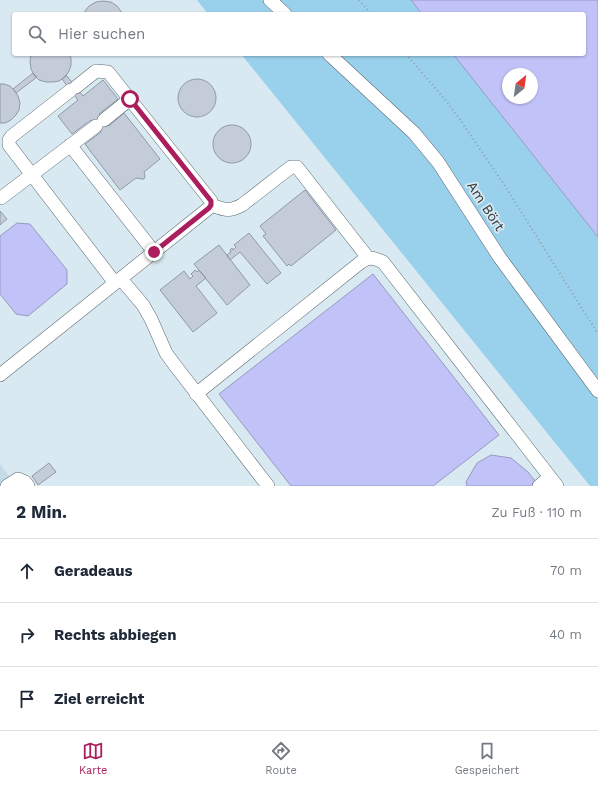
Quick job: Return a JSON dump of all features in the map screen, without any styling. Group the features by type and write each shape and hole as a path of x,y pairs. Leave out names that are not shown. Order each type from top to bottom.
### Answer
{"lane":[{"path":"270,0 283,12"},
{"name":"Am Bört","path":"331,56 414,134 438,162 500,258 598,391"},
{"path":"211,205 211,201 108,72 96,71 12,136 5,138 32,175 118,281 143,304 166,353 268,486"},
{"path":"1,198 130,99"},
{"path":"70,145 154,252"},
{"path":"211,205 223,210 234,210 291,167 297,167 368,258"},
{"path":"0,375 211,205"},
{"path":"196,394 368,258 376,259 383,262 553,482 538,486"},
{"path":"8,486 18,479 25,482 28,486"}],"path":[{"path":"359,0 369,12"},
{"path":"408,56 447,102 461,121 503,183 598,334"}],"shaded area":[{"path":"197,0 267,0 280,12 206,12"},
{"path":"279,0 411,0 420,12 292,12"},
{"path":"411,0 598,0 598,237 455,56 586,56 586,12 420,12"},
{"path":"243,56 326,56 411,136 434,165 497,260 598,399 598,486 590,486"},
{"path":"339,56 455,56 598,237 598,383 505,255 441,160"},
{"path":"17,223 30,224 67,270 67,284 28,316 16,314 0,294 0,236"},
{"path":"373,274 499,435 433,486 291,486 219,394"},
{"path":"491,455 511,458 528,472 539,486 467,486 466,482 477,463"},
{"path":"0,464 17,486 0,486"}],"building":[{"path":"96,2 111,2 117,6 122,12 84,12 89,6"},
{"path":"31,56 70,56 71,58 71,65 65,77 59,81 53,82 39,80 31,69"},
{"path":"33,73 37,77 16,93 13,89"},
{"path":"66,75 83,96 103,80 118,99 99,114 109,126 124,113 160,159 144,172 144,179 136,178 120,190 85,144 101,132 91,120 72,134 58,116 78,100 62,79"},
{"path":"193,79 201,79 208,82 213,87 216,98 213,109 208,114 201,117 193,117 186,114 181,109 178,102 178,94 181,87 186,82"},
{"path":"0,84 10,86 18,96 20,103 19,110 16,115 5,123 0,123"},
{"path":"228,125 236,125 246,130 250,137 250,151 246,158 236,163 228,163 218,158 216,155 213,148 213,140 218,130 221,128"},
{"path":"305,190 336,230 291,266 289,264 287,266 263,236 266,234 260,226"},
{"path":"0,211 7,219 0,225"},
{"path":"249,233 281,273 267,284 240,252 230,260 227,255 231,252 230,250 232,248 233,250 236,247 234,245"},
{"path":"219,245 250,285 227,305 194,264"},
{"path":"195,270 197,272 199,270 206,278 196,286 217,313 193,332 160,290 184,271 190,279 193,276 191,274"},
{"path":"49,463 56,472 38,485 32,476"}],"route":[{"path":"130,99 211,201 209,208 154,252"}]}
